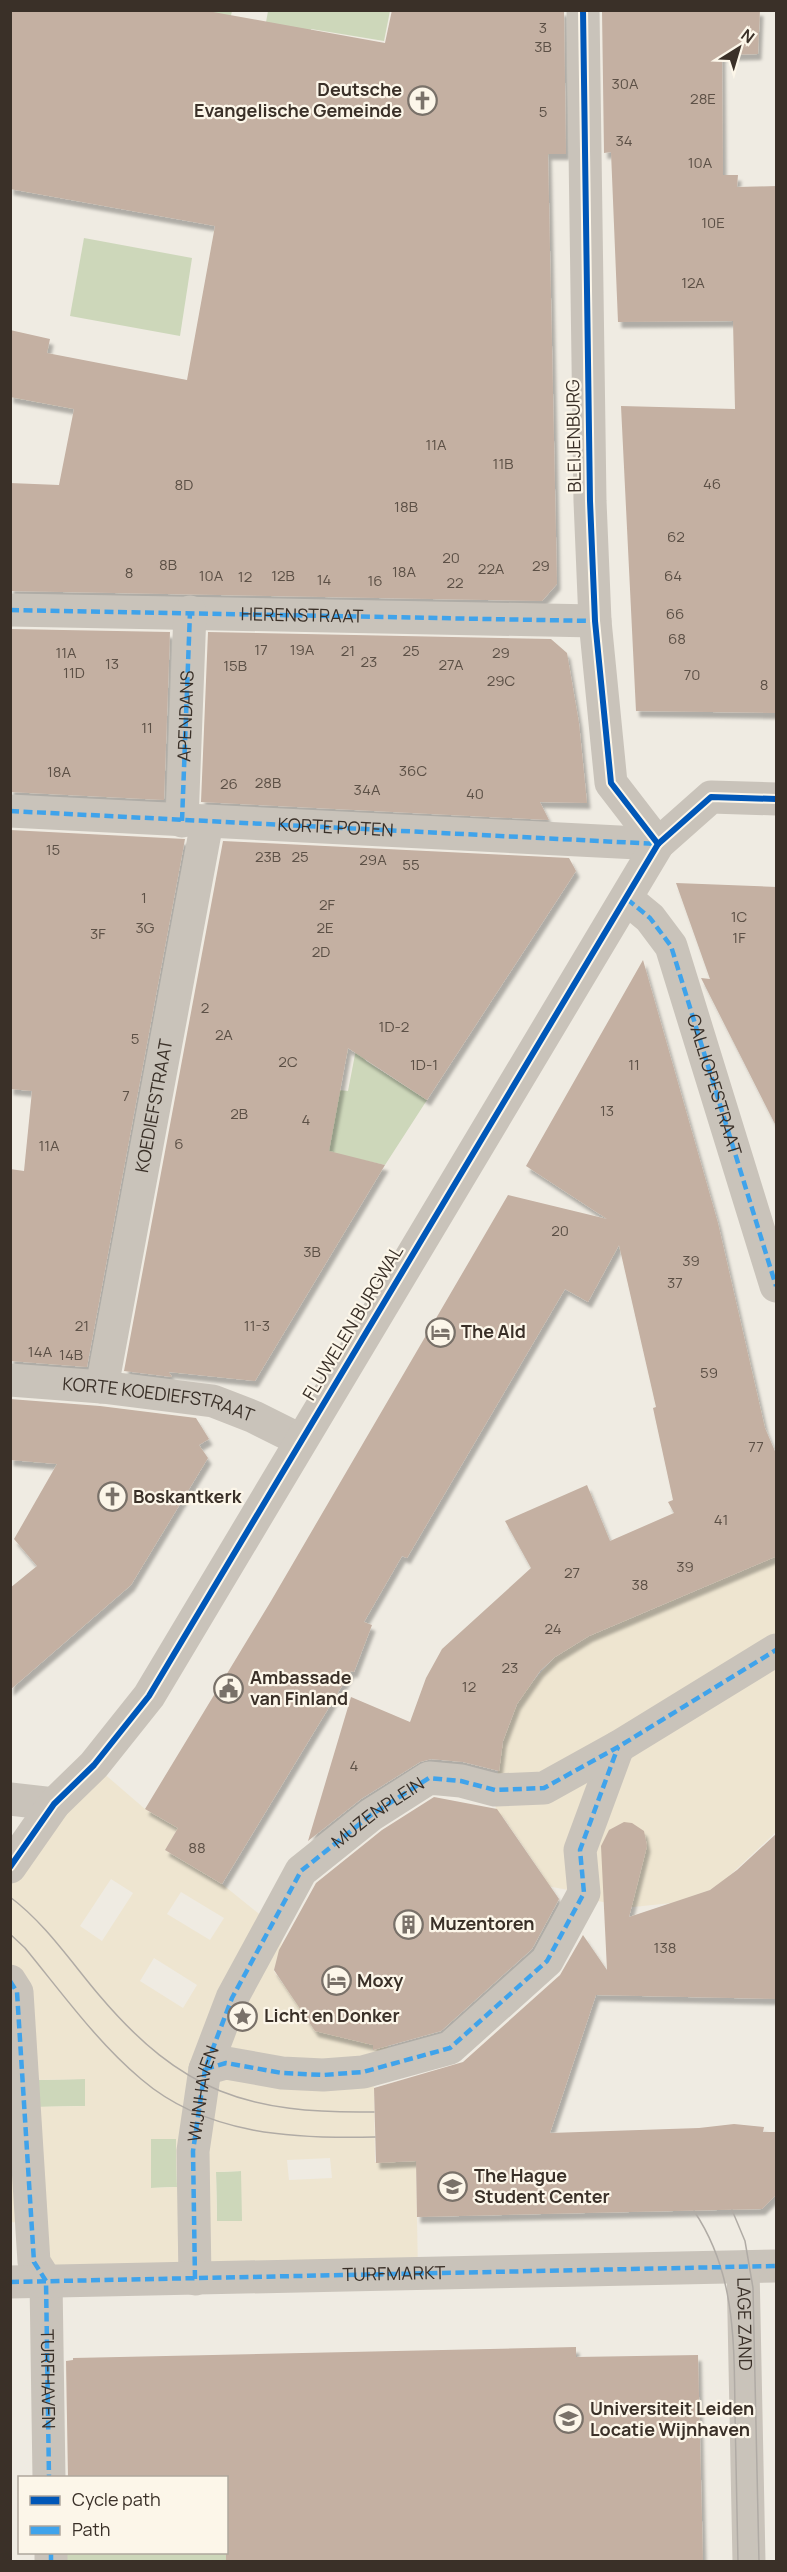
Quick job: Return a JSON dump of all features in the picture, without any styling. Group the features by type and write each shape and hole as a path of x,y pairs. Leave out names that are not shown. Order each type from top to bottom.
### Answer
{"street":[{"name":"BLEIJENBURG","path":"583,10 583,140 590,501 595,621 611,783 658,843"},
{"name":"HERENSTRAAT","path":"10,609 595,621"},
{"name":"APENDANS","path":"190,612 194,822"},
{"path":"658,843 711,797 777,799"},
{"name":"KORTE POTEN","path":"10,811 194,822 658,843"},
{"name":"KOEDIEFSTRAAT","path":"102,1387 194,822"},
{"name":"FLUWELEN BURGWAL","path":"10,1867 54,1804 94,1765 149,1696 300,1440 627,899 658,843"},
{"name":"CALLIOPESTRAAT","path":"627,899 650,918 671,946 777,1286"},
{"name":"KORTE KOEDIEFSTRAAT","path":"10,1380 102,1387 213,1401 254,1417 300,1440"},
{"name":"MUZENPLEIN","path":"273,1922 301,1871 371,1815 429,1778 460,1781 495,1790 544,1788 618,1747 777,1650"},
{"path":"206,2069 226,2063 282,2073 363,2072 450,2048 547,1961 584,1893 580,1850 618,1747"},
{"path":"10,1799 54,1804"},
{"name":"WIJNHAVEN","path":"195,2279 193,2151 206,2069 232,1998 273,1922"},
{"path":"10,1981 17,1992 33,2262 46,2281"},
{"name":"TURFMARKT","path":"10,2282 777,2266"},
{"name":"LAGE ZAND","path":"743,2267 749,2562"},
{"name":"TURFHAVEN","path":"46,2281 49,2476"}],"green space":[{"path":"206,11 232,11 230,20 265,28 268,11 390,11 384,41 311,29 303,70 201,47"},
{"path":"84,238 192,258 180,336 70,316"},
{"path":"357,1044 366,1061 427,1100 385,1165 309,1148 320,1088 348,1091"},
{"path":"85,2079 86,2106 35,2107 34,2080"},
{"path":"151,2139 176,2139 177,2187 151,2188"},
{"path":"242,2171 243,2221 217,2221 216,2172"},
{"path":"228,2552 268,2561 67,2562 66,2554"}],"shaded area":[{"path":"776,1556 776,1832 727,1878 710,1890 672,1903 633,1907 593,1900 584,1893 542,1885 544,1877 503,1817 496,1815 495,1790 503,1741 517,1704 528,1687 555,1657 589,1636"},
{"path":"94,1765 145,1809 178,1828 165,1850 222,1884 284,1934 274,1971 283,1984 389,2043 374,2087 375,2162 416,2161 418,2274 46,2281 20,2223 11,2222 11,1867","holes":["111,1879 133,1893 102,1941 80,1926","181,1892 224,1918 210,1940 167,1914","154,1958 197,1985 183,2008 140,1981","85,2079 85,2106 35,2107 34,2080","151,2139 176,2139 177,2187 151,2188","330,2158 332,2178 289,2180 287,2160","241,2171 242,2221 217,2221 216,2172"]}],"building":[{"path":"10,10 202,10 385,43 392,10 564,10 566,154 548,154 557,584 542,601 10,591 10,483 59,485 74,409 10,397 10,330 50,339 47,353 187,380 215,226 10,189"},
{"path":"602,10 760,10 758,54 722,55 723,175 738,175 737,187 777,186 777,713 636,711 621,406 735,409 733,321 618,322 611,152 604,153"},
{"path":"10,629 170,632 164,800 10,792"},
{"path":"208,632 551,639 567,653 579,723 587,803 540,802 549,820 201,802"},
{"path":"10,830 185,839 87,1367 10,1361 10,1169 24,1171 32,1091 10,1089"},
{"path":"223,841 569,858 576,871 427,1100 348,1048 329,1151 385,1165 255,1381 169,1372 172,1377 124,1371"},
{"path":"676,883 777,887 777,1128 701,978 710,979"},
{"path":"643,960 718,1223 765,1428 777,1456 777,1556 589,1636 555,1657 540,1671 517,1704 503,1741 499,1771 463,1762 431,1759 420,1762 361,1799 308,1841 351,1697 410,1722 426,1678 442,1649 531,1568 505,1521 587,1485 610,1541 674,1513 668,1502 673,1500 653,1408 656,1407 619,1245 588,1302 565,1289 407,1558 402,1556 364,1622 372,1625 354,1672 351,1671 222,1884 165,1850 178,1828 145,1809 271,1601 508,1195 607,1219 526,1166"},
{"name":"Boskantkerk","path":"10,1399 100,1406 196,1418 209,1439 199,1445 208,1458 131,1585 10,1690 10,1588 37,1566 14,1539 57,1464 10,1460"},
{"name":"Muzentoren","path":"434,1797 497,1809 559,1899 532,1949 441,2031 373,2050 373,2045 315,2031 274,1970 279,1950 316,1883 382,1830"},
{"path":"624,1822 632,1823 644,1831 647,1846 629,1917 710,1890 737,1870 777,1833 777,1999 596,1995 550,2133 699,2128 734,2124 764,2127 763,2132 777,2132 777,2194 762,2209 417,2217 416,2161 376,2163 374,2088 463,2062 560,1975 583,1935 607,1970 601,1846 609,1830"},
{"path":"576,2347 576,2357 698,2355 703,2562 226,2562 226,2554 228,2554 228,2476 68,2476 66,2361 73,2360 73,2358"}],"tram line":[{"path":"10,1897 46,1931 129,2028 159,2055 189,2076 220,2091 254,2102 329,2112 374,2112"},
{"path":"10,1934 25,1948 80,2017 125,2065 166,2098 193,2112 252,2130 313,2137 375,2137"},
{"path":"732,2210 745,2241 753,2288 759,2562"},
{"path":"694,2211 718,2259 730,2309 734,2361 738,2562"}],"marked path":[{"path":"10,610 595,621"},
{"path":"182,821 190,612"},
{"path":"10,811 658,844"},
{"path":"627,899 650,918 671,946 776,1286"},
{"path":"195,2279 193,2151 205,2069 232,1998 301,1871 371,1815 429,1778 461,1781 495,1790 544,1788 618,1747 776,1650"},
{"path":"205,2069 226,2063 282,2073 323,2075 363,2072 450,2048 547,1961 584,1893 580,1850 618,1747"},
{"path":"10,1981 17,1992 34,2262 46,2281 49,2476"},
{"path":"10,2282 776,2266"},
{"path":"51,2554 51,2562"}],"cycle path":[{"path":"583,10 590,501 595,621 611,783 658,844"},
{"path":"10,1867 54,1804 94,1765 149,1696 658,844 711,797 776,799"}],"place":[{"name":"Deutsche Evangelische Gemeinde","path":"423,100"},
{"name":"The Ald","path":"440,1332"},
{"name":"Boskantkerk","path":"112,1497"},
{"name":"Ambassade van Finland","path":"229,1688"},
{"name":"Muzentoren","path":"409,1924"},
{"name":"Moxy","path":"336,1981"},
{"name":"Licht en Donker","path":"243,2016"},
{"name":"The Hague Student Center","path":"453,2186"},
{"name":"Universiteit Leiden Locatie Wijnhaven","path":"569,2419"}]}
